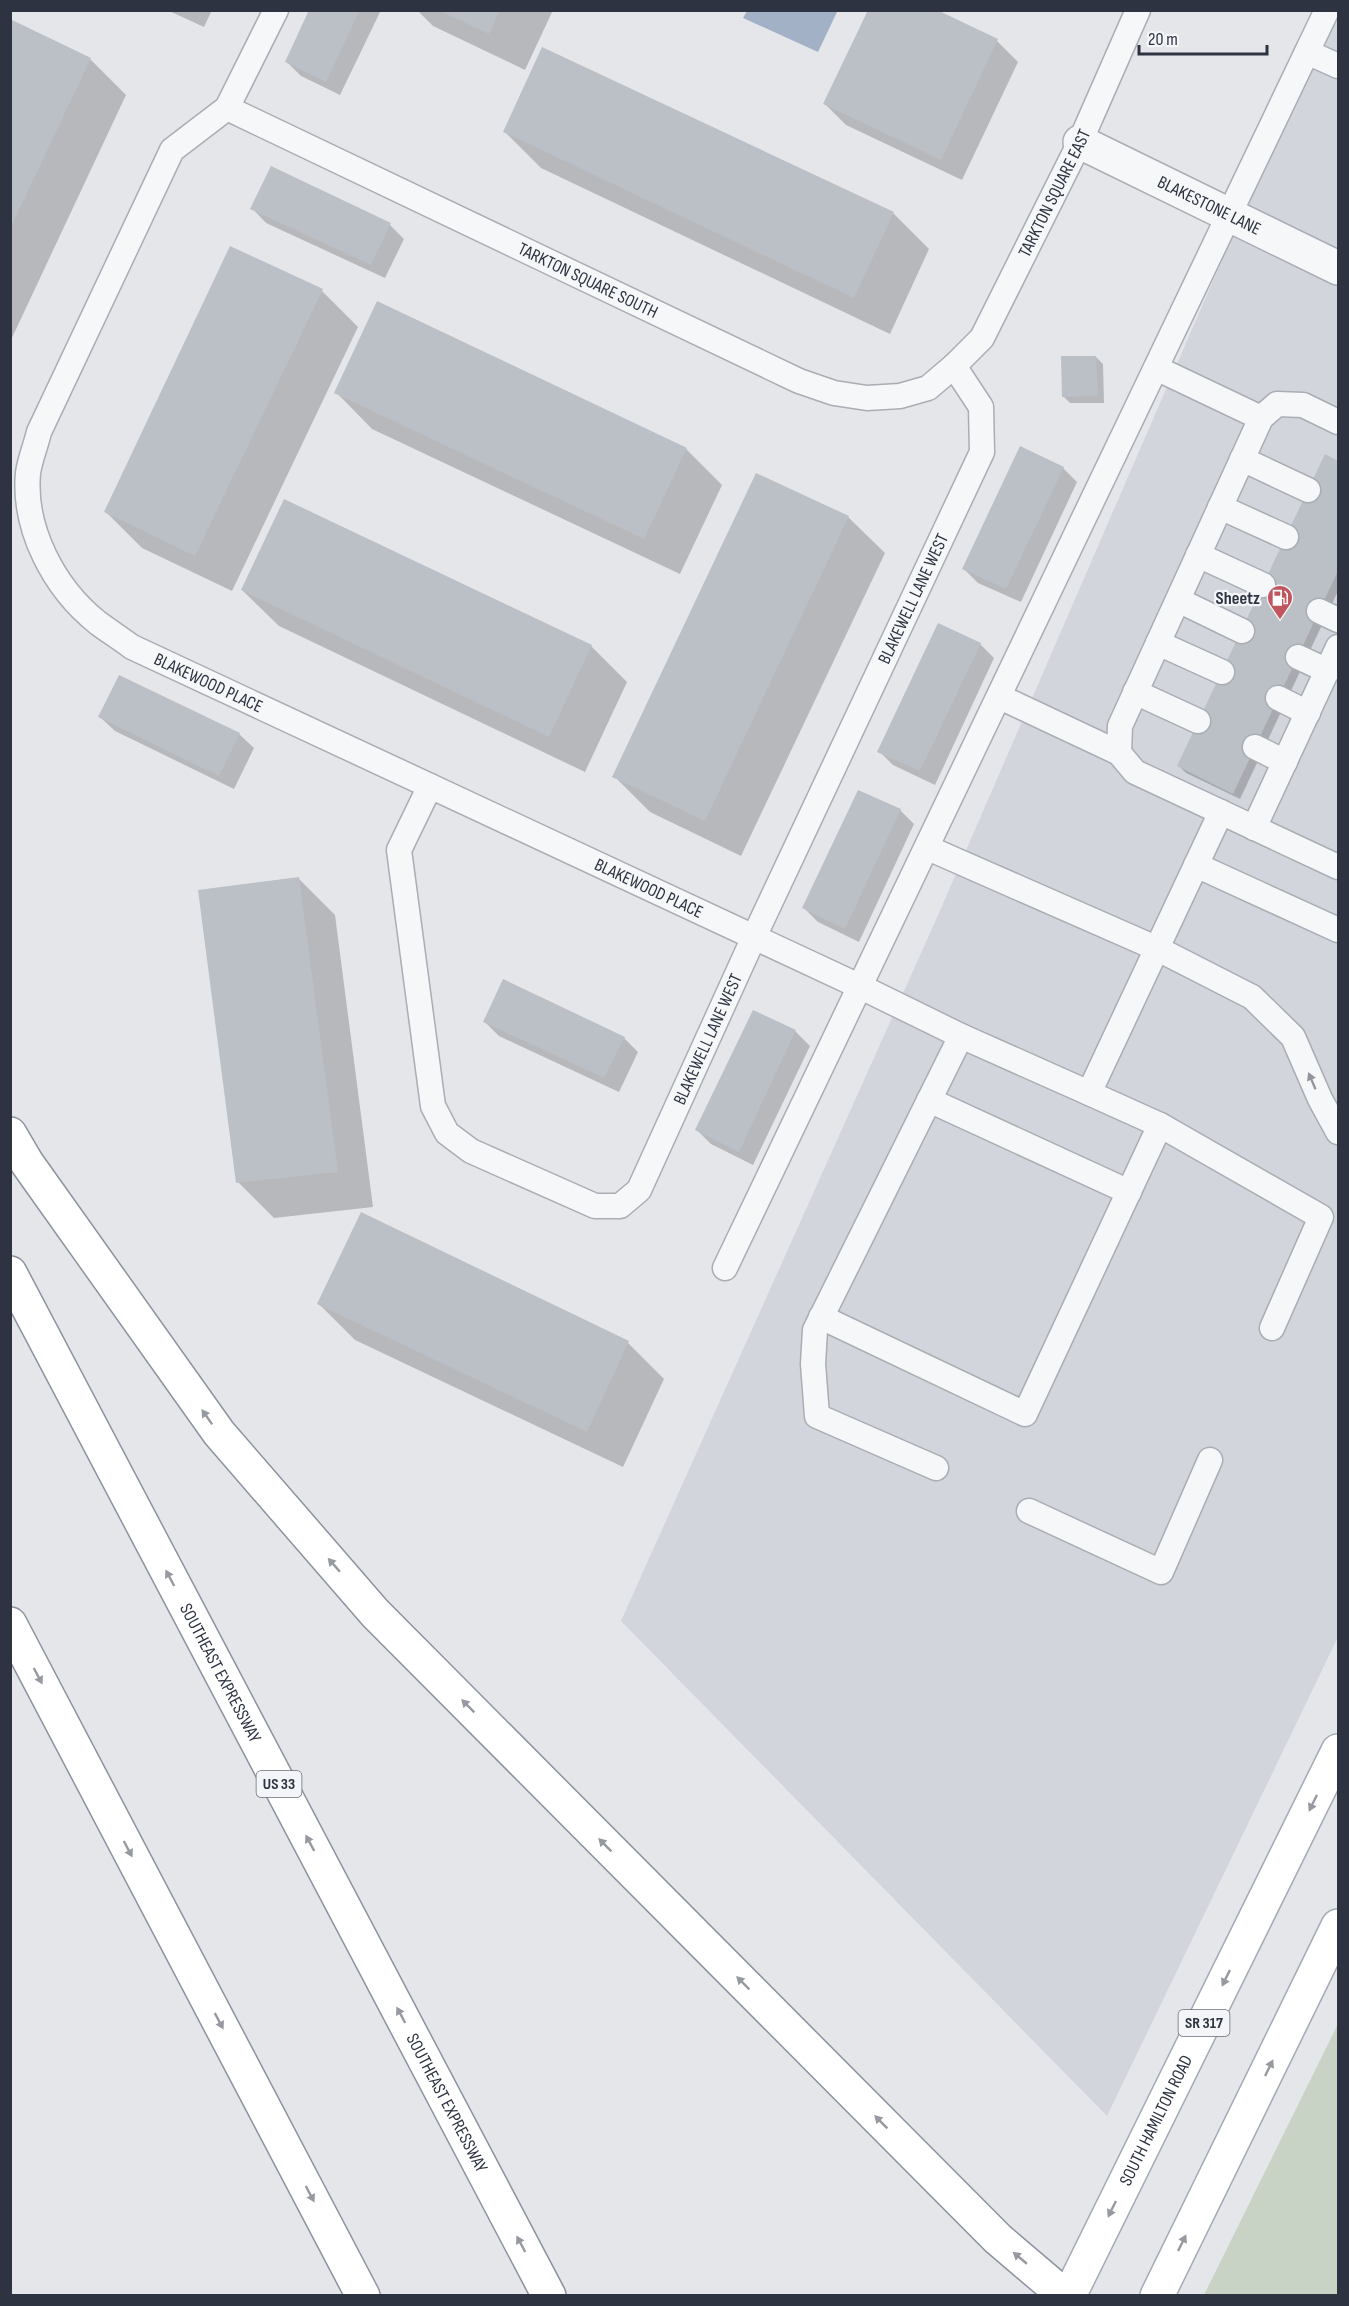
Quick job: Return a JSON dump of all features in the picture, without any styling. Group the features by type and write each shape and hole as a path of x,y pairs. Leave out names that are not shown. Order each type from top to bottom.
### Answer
{"main road":[{"path":"10,1134 27,1163 219,1433 375,1613 998,2239 1067,2295"},
{"name":"SOUTHEAST EXPRESSWAY","path":"10,1273 549,2295"},
{"path":"10,1624 363,2295"},
{"name":"SOUTH HAMILTON ROAD","path":"1067,2295 1338,1751"},
{"path":"1157,2295 1338,1926"}],"street":[{"name":"BLAKESTONE LANE","path":"1080,142 1338,268"}],"lane":[{"path":"228,108 276,10"},
{"name":"TARKTON SQUARE EAST","path":"954,366 982,338 1080,142 1137,10"},
{"path":"725,1268 928,848 1327,10"},
{"path":"1332,10 1338,14"},
{"path":"1307,52 1338,66"},
{"name":"TARKTON SQUARE SOUTH","path":"228,108 799,381 834,393 867,398 900,396 928,388 954,366"},
{"name":"BLAKEWOOD PLACE","path":"228,108 172,150 39,432 28,472 30,516 42,553 69,594 96,622 132,647 861,987 961,1036 1160,1125 1321,1217 1272,1328"},
{"name":"BLAKEWELL LANE WEST","path":"430,786 399,850 433,1106 447,1133 471,1151 595,1206 620,1206 639,1190 754,937 982,452 981,407 954,366"},
{"path":"1156,368 1261,418"},
{"path":"1119,753 1120,726 1261,418 1277,404 1303,405 1338,422"},
{"path":"1242,459 1308,490"},
{"path":"1220,507 1286,537"},
{"path":"1198,555 1263,585"},
{"path":"1178,600 1242,631"},
{"path":"1158,643 1222,672"},
{"path":"1254,828 1338,647"},
{"path":"1298,657 1328,671"},
{"path":"1135,692 1198,721"},
{"path":"1000,697 1119,753 1135,772 1338,867"},
{"path":"1278,698 1308,713"},
{"path":"1255,747 1285,762"},
{"path":"1089,1094 1221,812"},
{"path":"928,848 1158,949 1252,997 1293,1037 1320,1099 1338,1132"},
{"path":"1196,865 1338,930"},
{"path":"936,1468 817,1416 813,1364 814,1341 815,1330 821,1317 961,1036"},
{"path":"929,1100 1129,1192"},
{"path":"821,1317 1025,1414 1160,1125"},
{"path":"1029,1511 1161,1572 1210,1460"}],"shaded area":[{"path":"1330,11 1338,11 1338,1637 1107,2116 621,1621 935,922"},
{"path":"1338,2024 1338,2295 1204,2295"}],"water":[{"path":"834,10 837,12 818,52 743,18 747,11"}],"building":[{"path":"309,10 360,10 326,82 285,62"},
{"path":"438,10 500,10 489,34"},
{"path":"868,10 937,10 998,39 941,160 823,104"},
{"path":"10,19 91,58 10,229"},
{"path":"542,47 894,212 854,298 503,132"},
{"path":"271,166 391,223 371,265 250,209"},
{"path":"230,246 323,289 195,556 104,512"},
{"path":"377,301 687,448 644,539 334,393"},
{"path":"1061,356 1096,356 1098,396 1062,397"},
{"path":"1020,446 1064,467 1006,589 962,569"},
{"name":"Sheetz","path":"1325,454 1338,461 1338,571 1233,794 1177,766"},
{"path":"756,473 849,516 705,821 612,777"},
{"path":"284,499 592,645 549,737 241,590"},
{"path":"938,623 981,643 920,771 877,752"},
{"path":"119,675 240,733 219,776 98,717"},
{"path":"858,790 901,809 845,929 802,908"},
{"path":"299,877 338,1172 236,1183 198,890"},
{"path":"503,979 625,1037 604,1078 483,1022"},
{"path":"753,1010 796,1030 739,1152 695,1130"},
{"path":"361,1212 629,1341 587,1432 317,1304"}],"place":[{"name":"Sheetz","path":"1280,621"}]}
